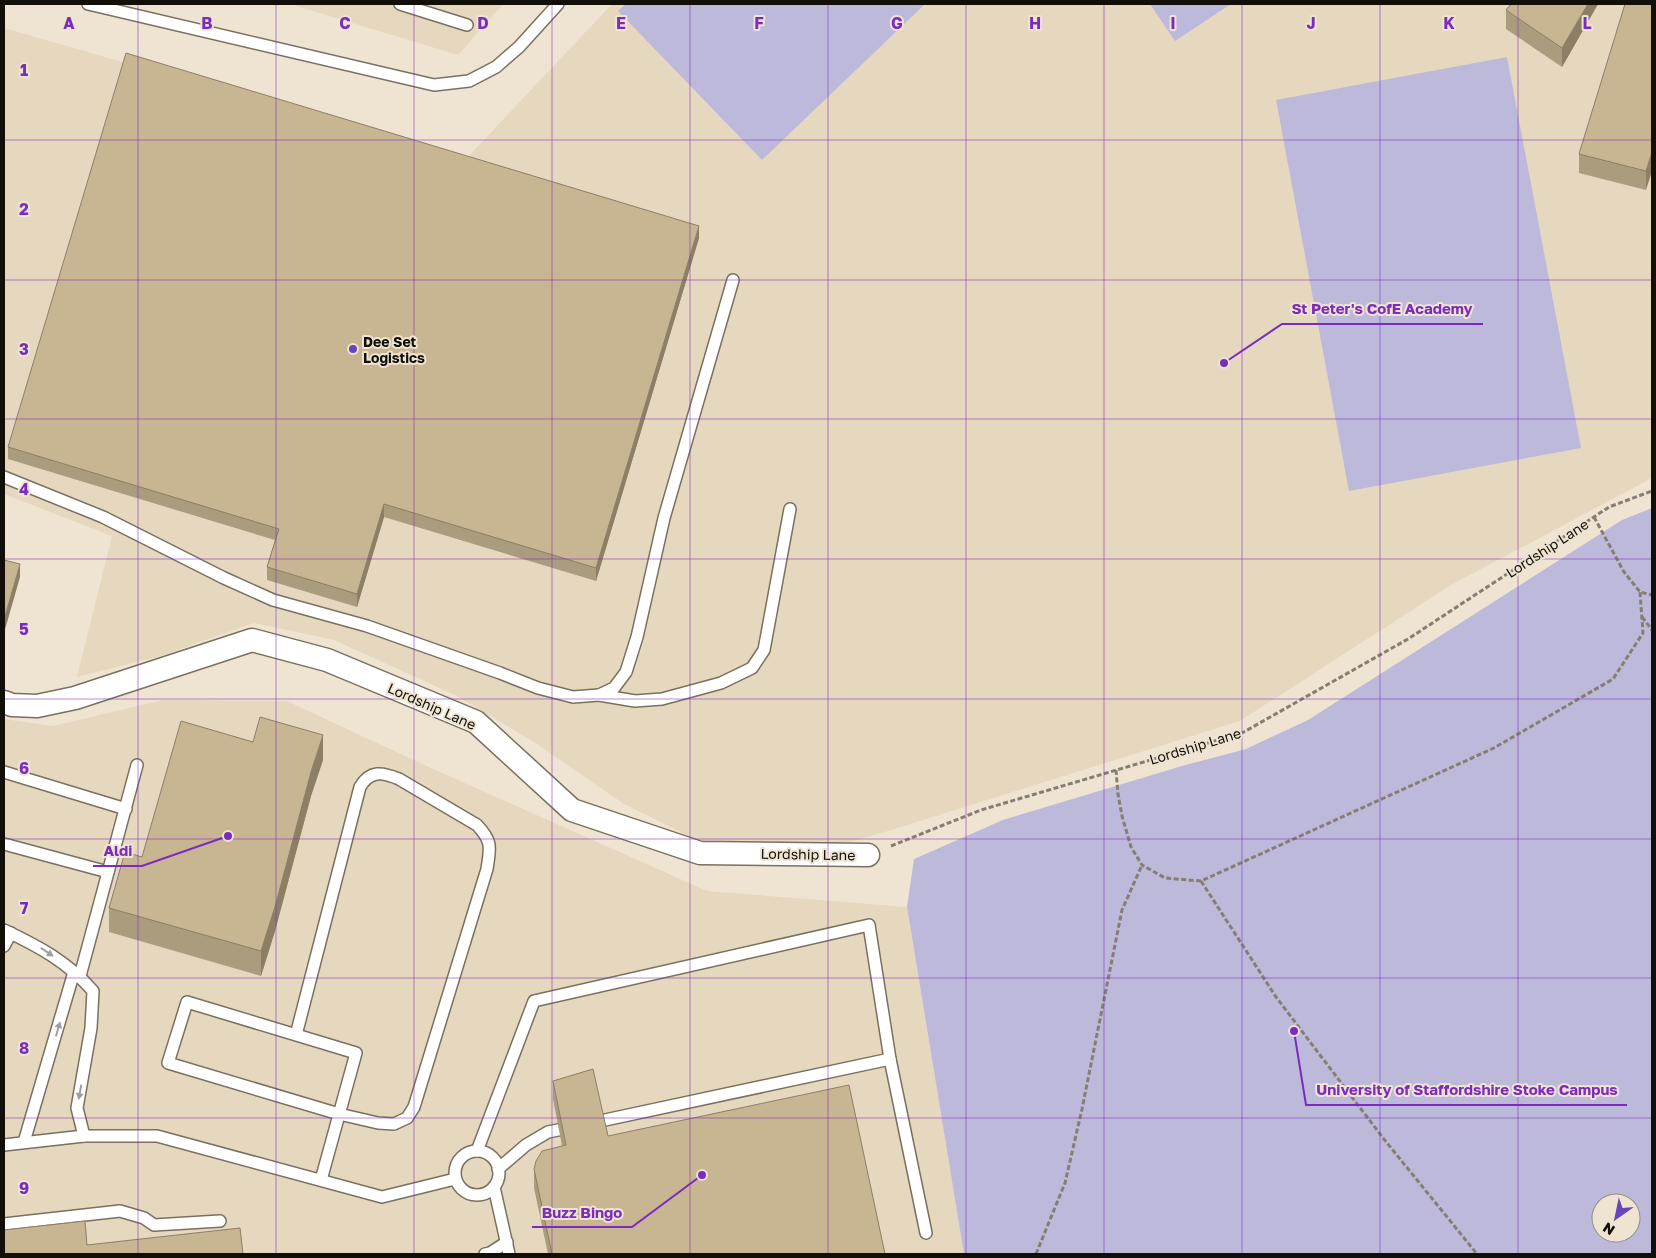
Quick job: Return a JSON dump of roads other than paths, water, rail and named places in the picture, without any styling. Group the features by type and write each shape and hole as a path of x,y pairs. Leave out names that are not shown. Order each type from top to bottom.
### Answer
{"street":[{"name":"Lordship Lane","path":"4,702 12,705 37,706 75,698 252,640 327,660 476,722 572,810 700,853 868,855"}],"lane":[{"path":"88,4 434,85 470,81 496,67 519,47 558,4"},
{"path":"400,4 467,24"},
{"path":"599,695 614,688 626,672 637,638 664,518 733,280"},
{"path":"4,476 103,517 224,578 273,600 367,626 538,688 573,697 599,695 635,702 662,699 721,683 752,668 764,650 790,509"},
{"path":"24,1142 108,872 138,765"},
{"path":"4,772 126,809"},
{"path":"296,1035 360,787 365,778 374,774 386,774 399,779 478,825 488,836 490,850 487,869 414,1107 407,1118 394,1124 378,1123 339,1114 168,1063 187,1002 296,1035 356,1053 339,1114 321,1180"},
{"path":"4,844 108,872"},
{"path":"477,1151 534,1000 869,926 890,1059 926,1233"},
{"path":"4,946 7,932 44,950 77,974 93,991 91,1028 77,1108 84,1136"},
{"path":"498,1169 526,1145 548,1132 890,1059"},
{"path":"4,1145 84,1136 157,1136 382,1197 456,1178"},
{"path":"477,1151 485,1152 492,1157 498,1169 498,1180 494,1187 486,1193 479,1195 468,1193 462,1189 456,1178 455,1167 458,1160 468,1152 477,1151"},
{"path":"494,1187 509,1254"},
{"path":"4,1224 120,1211 144,1218 154,1225 220,1221"},
{"path":"484,1254 490,1253 507,1242"}],"place":[{"name":"Dee Set Logistics","path":"353,349"},
{"name":"St Peter's CofE Academy","path":"1224,363"},
{"name":"Aldi","path":"228,836"},
{"name":"University of Staffordshire Stoke Campus","path":"1294,1031"},
{"name":"Buzz Bingo","path":"702,1175"}]}
